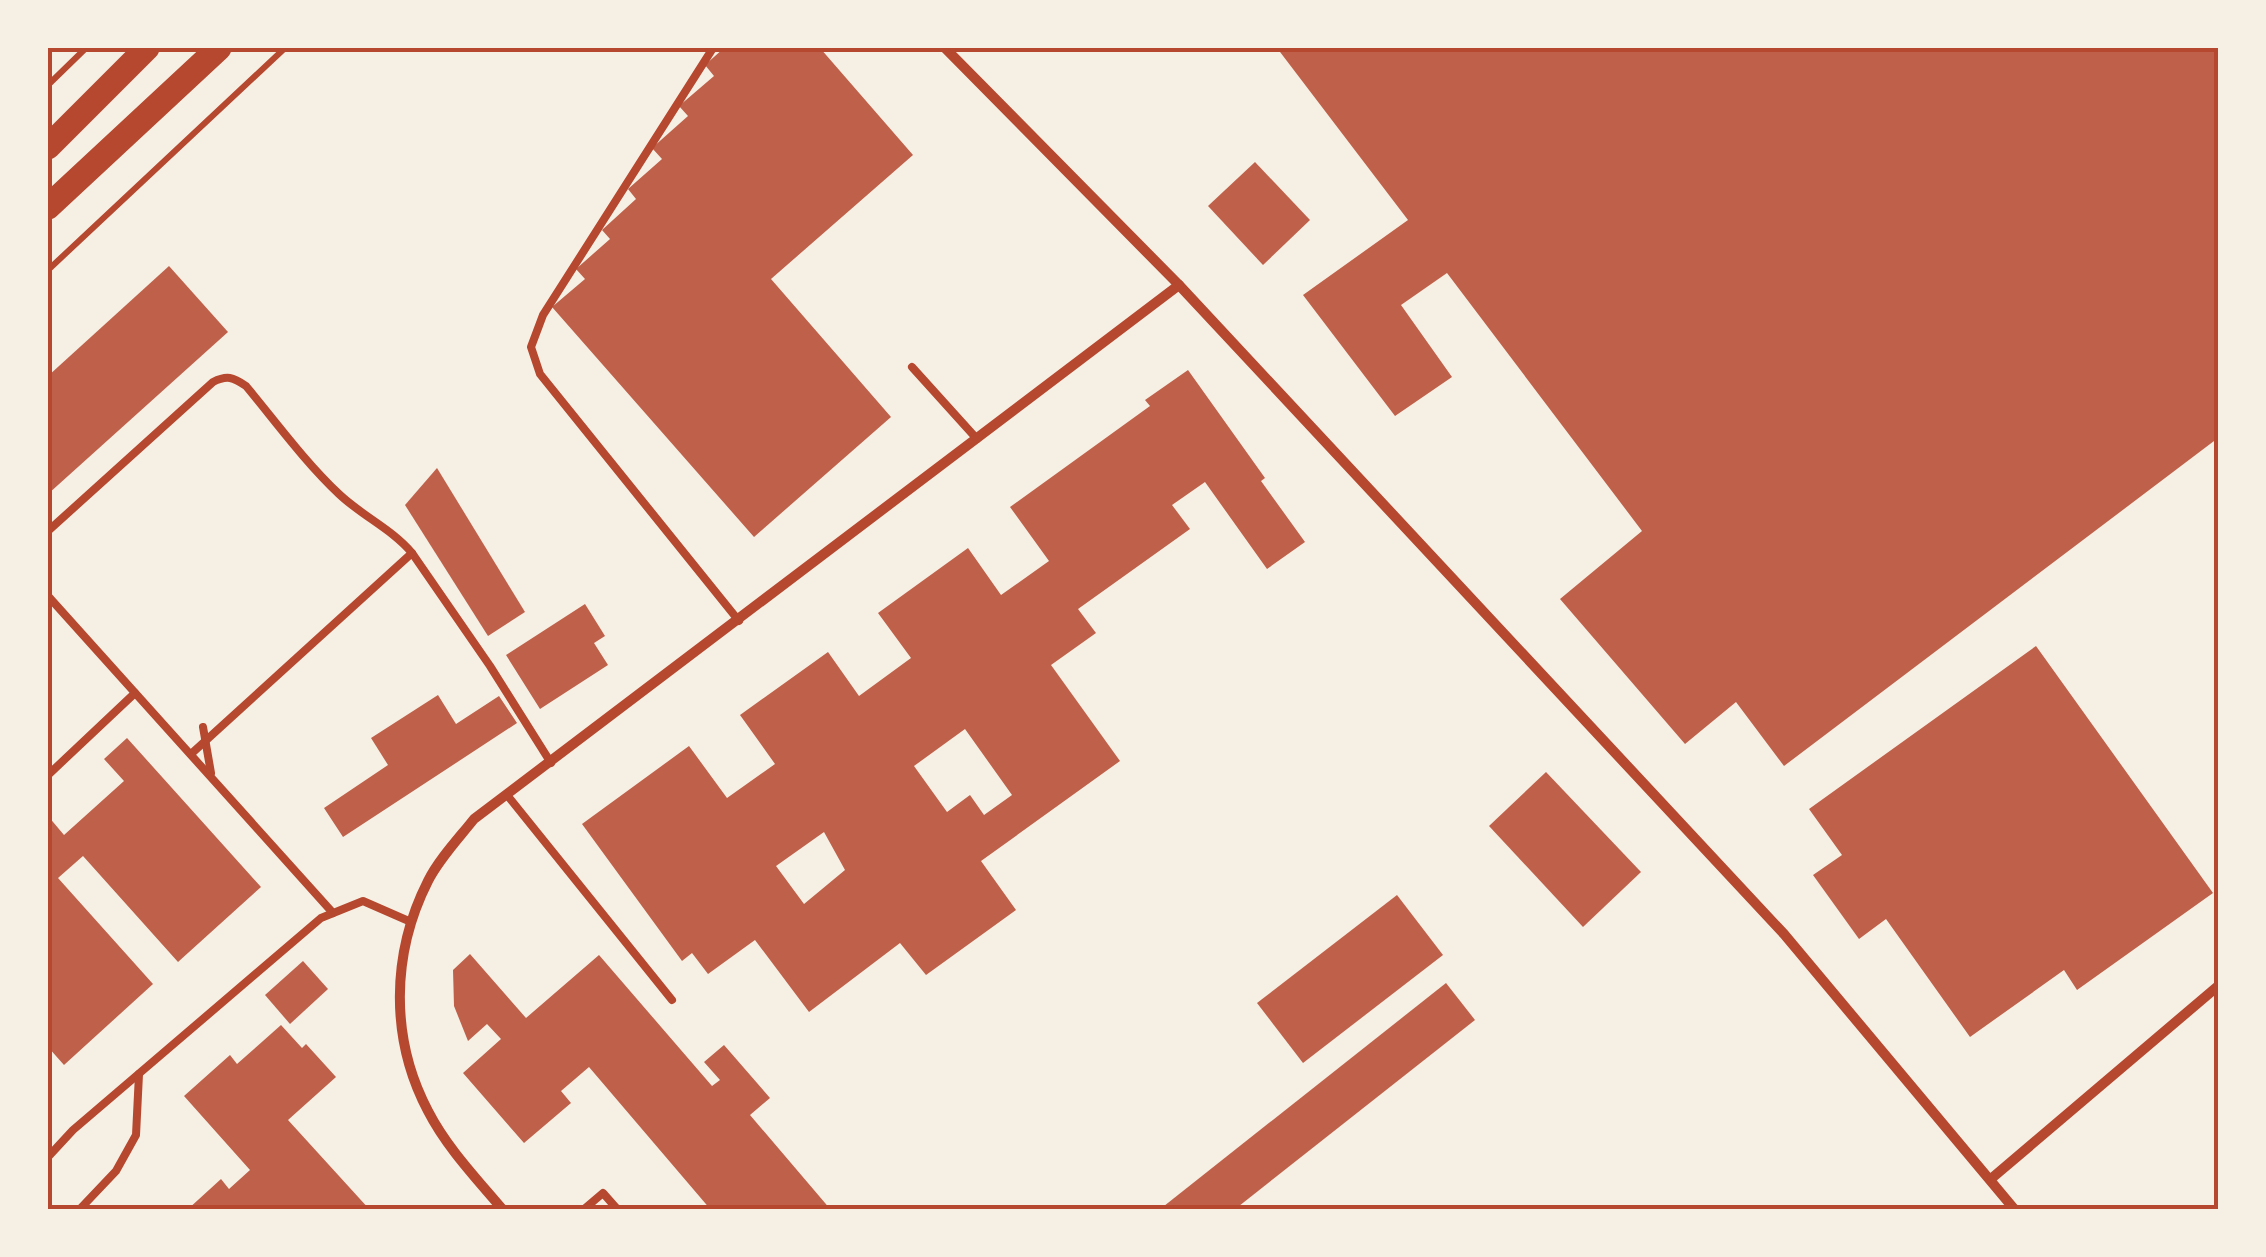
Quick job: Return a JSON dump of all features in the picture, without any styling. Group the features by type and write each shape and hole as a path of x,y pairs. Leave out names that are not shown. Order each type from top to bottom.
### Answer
{"main road":[{"path":"48,147 146,48"},
{"path":"48,207 219,48"}],"street":[{"path":"945,48 1179,285 1784,934 2015,1210"},
{"path":"503,1210 440,1132 409,1064 399,1012 401,965 429,878 474,819 1179,285"},
{"path":"1992,1178 2218,986"}],"lane":[{"path":"713,48 542,315 531,347 540,374 740,620"},
{"path":"912,367 978,438"},
{"path":"48,531 212,382 228,376 246,386 336,492 366,518 400,539 490,666 551,763"},
{"path":"191,754 412,554"},
{"path":"48,596 333,914"},
{"path":"48,775 135,693"},
{"path":"203,726 212,778"},
{"path":"508,794 672,1000"},
{"path":"48,1157 73,1130 321,918 362,900 412,922"},
{"path":"79,1210 116,1172 136,1135 139,1074"},
{"path":"583,1210 602,1192 618,1210"}],"path":[{"path":"48,85 86,48"},
{"path":"48,270 286,48"}],"building":[{"path":"724,48 820,48 913,155 771,279 891,417 754,537 552,307 585,279 576,269 610,239 602,230 636,199 628,189 662,159 652,148 688,116 679,106 714,76 705,65"},
{"path":"1277,48 2218,48 2218,438 1784,766 1736,702 1685,744 1560,599 1642,531 1447,273 1401,305 1452,377 1395,416 1303,295 1408,220"},
{"path":"1255,162 1310,220 1263,265 1208,206"},
{"path":"169,266 228,332 48,494 48,376"},
{"path":"1188,370 1305,542 1267,569 1205,482 1172,505 1190,529 1078,609 1096,633 1051,665 1120,761 981,861 1016,910 926,975 900,943 809,1012 755,940 708,974 692,953 682,961 582,824 689,746 727,798 775,764 740,715 828,652 859,696 911,658 878,613 968,548 1001,595 1049,561 1010,507 1150,406 1145,400","holes":["965,729 1012,795 984,815 970,795 947,812 914,766","824,832 845,870 804,904 776,866"]},
{"path":"437,468 525,612 488,636 405,505"},
{"path":"585,604 605,636 594,643 608,665 540,709 506,655"},
{"path":"2036,646 2213,893 2077,990 2064,970 1970,1037 1886,919 1859,939 1813,875 1842,855 1809,809"},
{"path":"438,695 456,724 499,696 517,723 343,837 324,808 388,765 371,738"},
{"path":"127,738 261,887 178,962 83,856 58,878 153,984 64,1065 48,1047 48,816 64,835 124,781 104,759"},
{"path":"1546,772 1641,872 1583,927 1489,826"},
{"path":"1397,895 1443,955 1303,1063 1257,1003"},
{"path":"470,954 526,1018 599,955 712,1086 720,1080 704,1062 724,1045 770,1098 750,1115 831,1210 711,1210 589,1067 561,1091 571,1103 524,1143 463,1073 501,1039 487,1024 468,1041 454,1006 453,970"},
{"path":"303,961 328,989 290,1024 265,995"},
{"path":"1446,983 1475,1020 1234,1210 1159,1210"},
{"path":"281,1025 302,1048 306,1044 336,1077 288,1120 370,1210 187,1210 221,1179 229,1189 250,1170 184,1096 230,1055 237,1064"}]}
